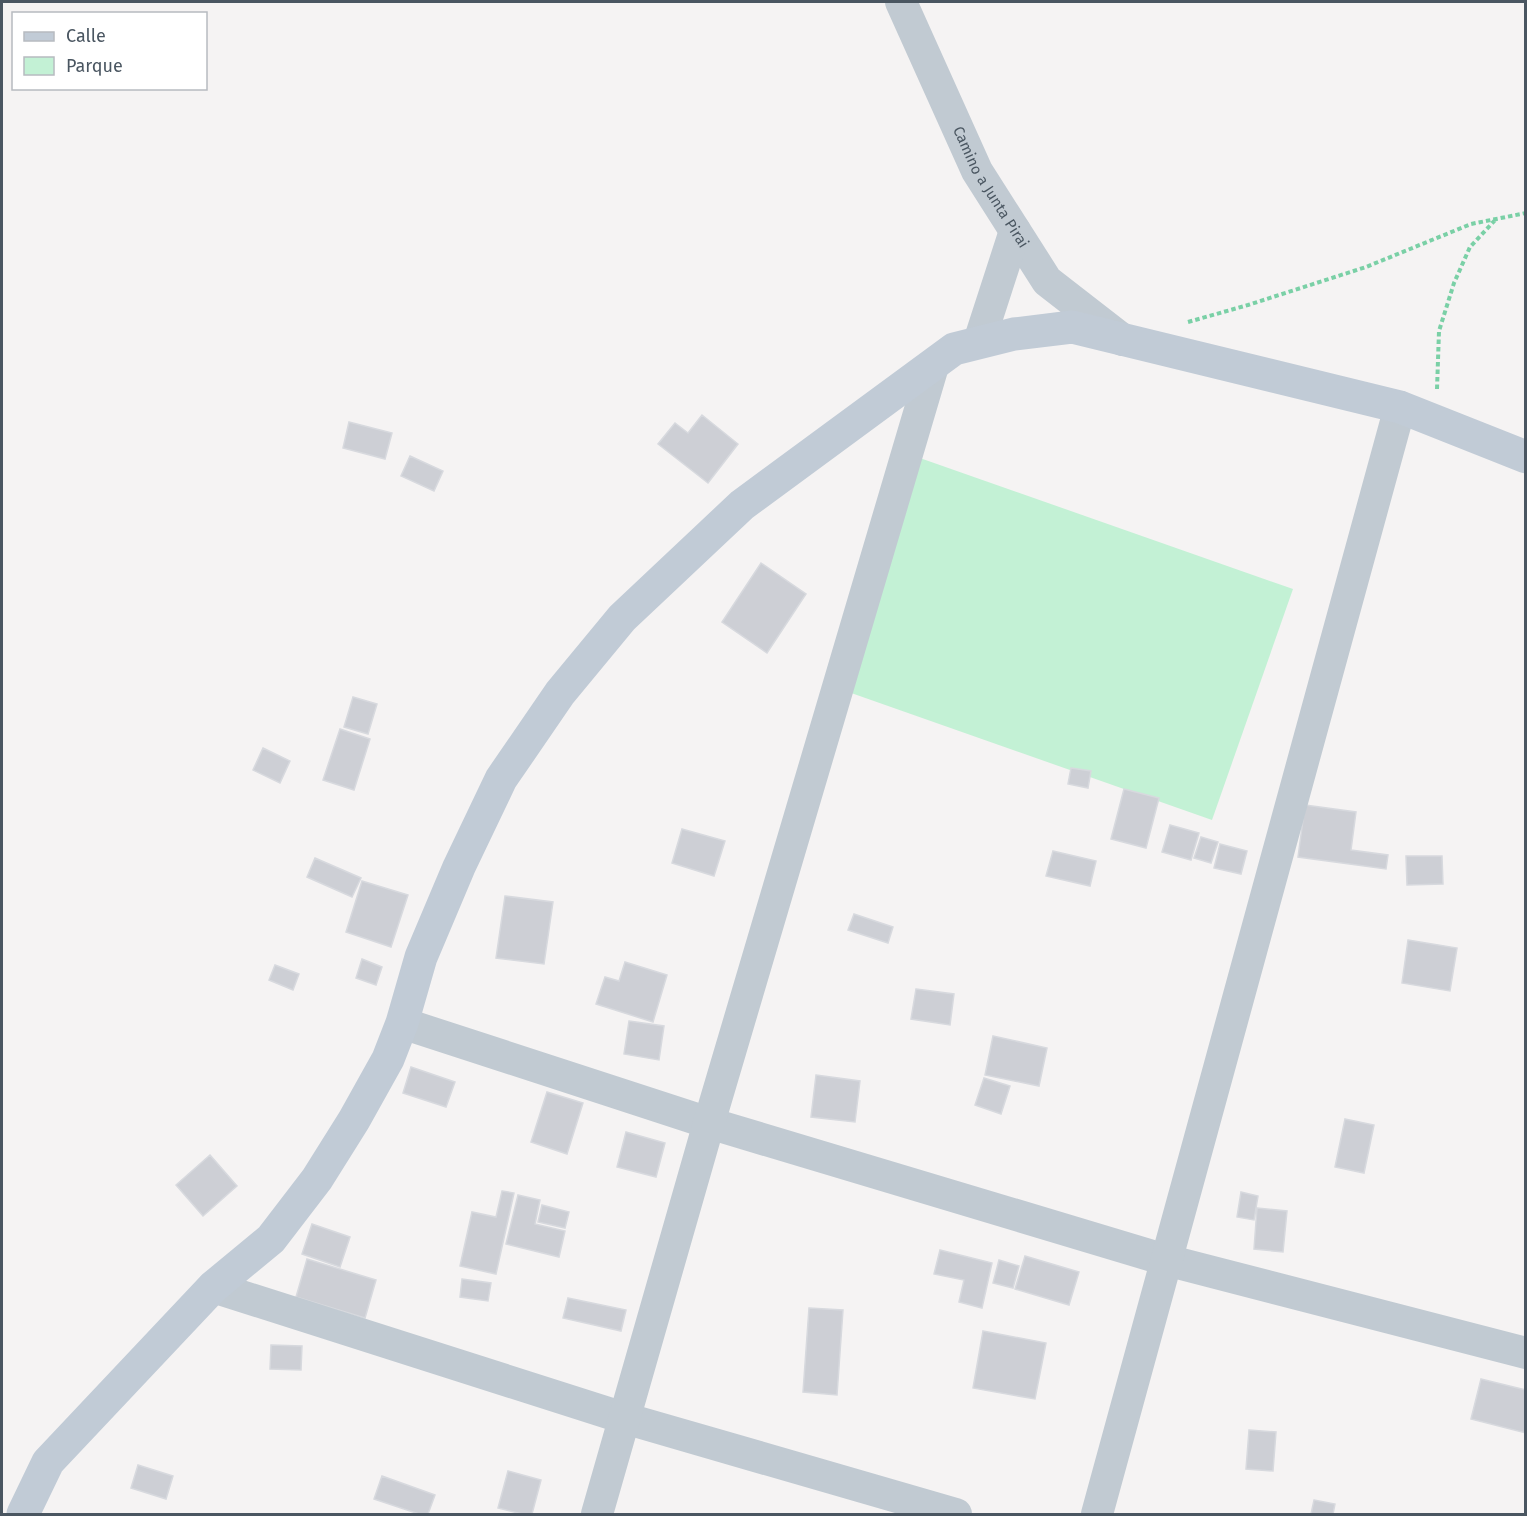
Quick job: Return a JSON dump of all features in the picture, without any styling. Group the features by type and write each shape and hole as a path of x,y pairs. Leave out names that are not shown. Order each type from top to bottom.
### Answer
{"street":[{"name":"Camino a Junta Pirai","path":"902,2 977,171 1047,281 1123,340"},
{"path":"979,342 1015,231"},
{"path":"22,1515 48,1462 213,1287 271,1239 317,1179 388,1059 402,1023 422,957 468,847 501,779 560,693 622,618 742,506 868,410 954,349 1014,334 1072,327 1400,407 1526,457"},
{"path":"597,1515 709,1123 933,366"},
{"path":"1097,1515 1400,407"},
{"path":"402,1023 709,1123 1166,1260 1526,1353"},
{"path":"213,1287 624,1418 956,1515"}],"path":[{"path":"1180,324 1366,267 1471,224 1526,213"},
{"path":"1451,426 1437,393 1439,331 1454,283 1470,247 1498,217"}],"green space":[{"path":"917,457 1293,589 1212,820 837,688"}],"building":[{"path":"702,415 738,444 708,483 658,444 675,423 688,433"},
{"path":"349,422 392,433 385,459 343,448"},
{"path":"410,456 443,471 434,491 401,476"},
{"path":"761,563 806,594 767,653 722,622"},
{"path":"353,697 377,704 368,734 344,727"},
{"path":"340,729 370,739 354,790 323,780"},
{"path":"263,748 290,761 280,783 253,770"},
{"path":"1071,768 1091,771 1088,788 1068,784"},
{"path":"1124,789 1159,798 1146,848 1111,839"},
{"path":"1305,805 1356,812 1351,850 1388,855 1386,869 1298,857"},
{"path":"1170,825 1199,833 1191,860 1162,852"},
{"path":"682,829 725,841 714,876 672,863"},
{"path":"1201,837 1218,842 1211,863 1194,858"},
{"path":"1220,844 1247,851 1241,874 1214,868"},
{"path":"1053,851 1096,861 1090,886 1046,876"},
{"path":"1406,856 1442,856 1443,884 1407,885"},
{"path":"315,858 361,878 352,897 307,877"},
{"path":"362,881 408,895 391,947 346,932"},
{"path":"505,896 553,902 544,964 496,958"},
{"path":"854,914 893,927 888,943 848,930"},
{"path":"1408,940 1457,948 1450,991 1402,983"},
{"path":"362,959 382,967 376,985 356,978"},
{"path":"625,962 667,975 653,1022 596,1004 605,977 619,981"},
{"path":"275,965 299,974 293,990 269,980"},
{"path":"916,989 954,994 950,1025 911,1019"},
{"path":"629,1021 664,1026 659,1060 624,1054"},
{"path":"993,1036 1047,1048 1039,1086 985,1075"},
{"path":"411,1067 455,1082 446,1107 403,1093"},
{"path":"816,1075 860,1081 855,1122 811,1117"},
{"path":"984,1078 1010,1086 1001,1114 975,1105"},
{"path":"547,1092 583,1103 567,1154 531,1142"},
{"path":"1345,1119 1374,1125 1364,1173 1335,1167"},
{"path":"626,1132 665,1143 656,1177 617,1167"},
{"path":"210,1155 237,1186 203,1216 176,1185"},
{"path":"502,1191 514,1193 496,1274 460,1266 472,1212 496,1217"},
{"path":"1241,1192 1258,1196 1254,1220 1237,1217"},
{"path":"518,1195 540,1200 535,1224 565,1231 559,1257 506,1244"},
{"path":"542,1205 569,1212 565,1228 538,1222"},
{"path":"1257,1208 1287,1211 1283,1252 1254,1249"},
{"path":"312,1224 350,1237 340,1267 302,1254"},
{"path":"940,1250 992,1263 982,1308 959,1302 964,1280 934,1274"},
{"path":"1025,1256 1079,1272 1069,1305 1015,1289"},
{"path":"307,1259 376,1280 365,1318 296,1297"},
{"path":"999,1260 1019,1266 1013,1288 993,1283"},
{"path":"462,1279 491,1283 488,1301 460,1297"},
{"path":"568,1298 626,1310 621,1331 563,1318"},
{"path":"809,1308 843,1310 837,1395 803,1392"},
{"path":"983,1331 1046,1343 1035,1399 973,1388"},
{"path":"271,1345 302,1346 301,1370 270,1369"},
{"path":"1481,1379 1526,1390 1526,1433 1471,1419"},
{"path":"1249,1430 1276,1432 1273,1471 1246,1469"},
{"path":"138,1465 173,1476 166,1499 131,1488"},
{"path":"508,1471 541,1480 532,1514 498,1508"},
{"path":"382,1476 435,1495 428,1514 419,1514 374,1499"},
{"path":"1314,1500 1335,1504 1333,1514 1311,1514"}]}
